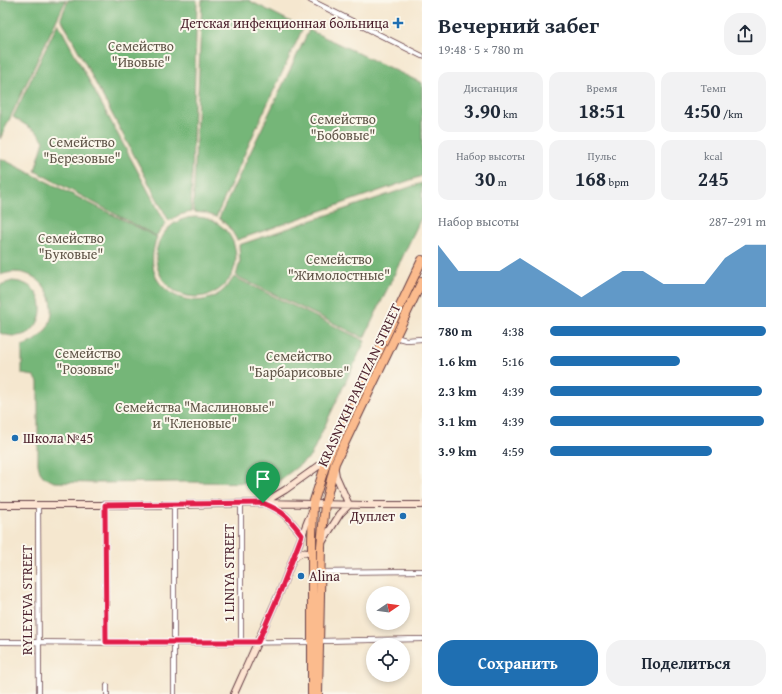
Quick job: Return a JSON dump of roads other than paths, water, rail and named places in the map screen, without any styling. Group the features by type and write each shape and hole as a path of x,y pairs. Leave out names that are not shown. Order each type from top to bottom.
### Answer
{"highway":[{"name":"KRASNYKH PARTIZAN STREET","path":"318,694 312,555 313,508 326,460 422,260"},
{"name":"KRASNYKH PARTIZAN STREET","path":"312,694 320,546 325,504 335,463 422,281"}],"street":[{"path":"310,0 422,56"},
{"path":"395,337 406,340 422,339"},
{"path":"263,503 285,490 326,460"},
{"path":"335,463 336,476 349,505"},
{"name":"1 LINIYA STREET","path":"241,503 241,642"},
{"path":"263,503 278,509 286,515 302,535"},
{"path":"0,505 174,505 263,503 313,508 325,504 422,505"},
{"name":"RYLEYEVA STREET","path":"38,505 39,694"},
{"path":"105,505 106,642"},
{"path":"174,505 174,694"},
{"path":"320,546 340,514 349,505"},
{"path":"234,694 294,558 313,508"},
{"path":"294,558 304,552 312,555"},
{"path":"319,572 422,571"},
{"name":"1 LINIYA STREET","path":"0,642 38,641 174,643 422,639"},
{"path":"107,686 107,694"}],"place":[{"name":"Детская инфекционная больница","path":"398,23"},
{"name":"Школа №45","path":"15,438"},
{"name":"Дуплет","path":"403,516"},
{"name":"Alina","path":"301,576"}],"park label":[{"name":"Семейство \"Ивовые\"","path":"141,54"},
{"name":"Семейство \"Бобовые\"","path":"343,128"},
{"name":"Семейство \"Березовые\"","path":"82,150"},
{"name":"Семейство \"Буковые\"","path":"71,246"},
{"name":"Семейство \"Жимолостные\"","path":"339,268"},
{"name":"Семейство \"Розовые\"","path":"88,362"},
{"name":"Семейство \"Барбарисовые\"","path":"299,364"},
{"name":"Семейства \"Маслиновые\" и \"Кленовые\"","path":"195,416"}]}
